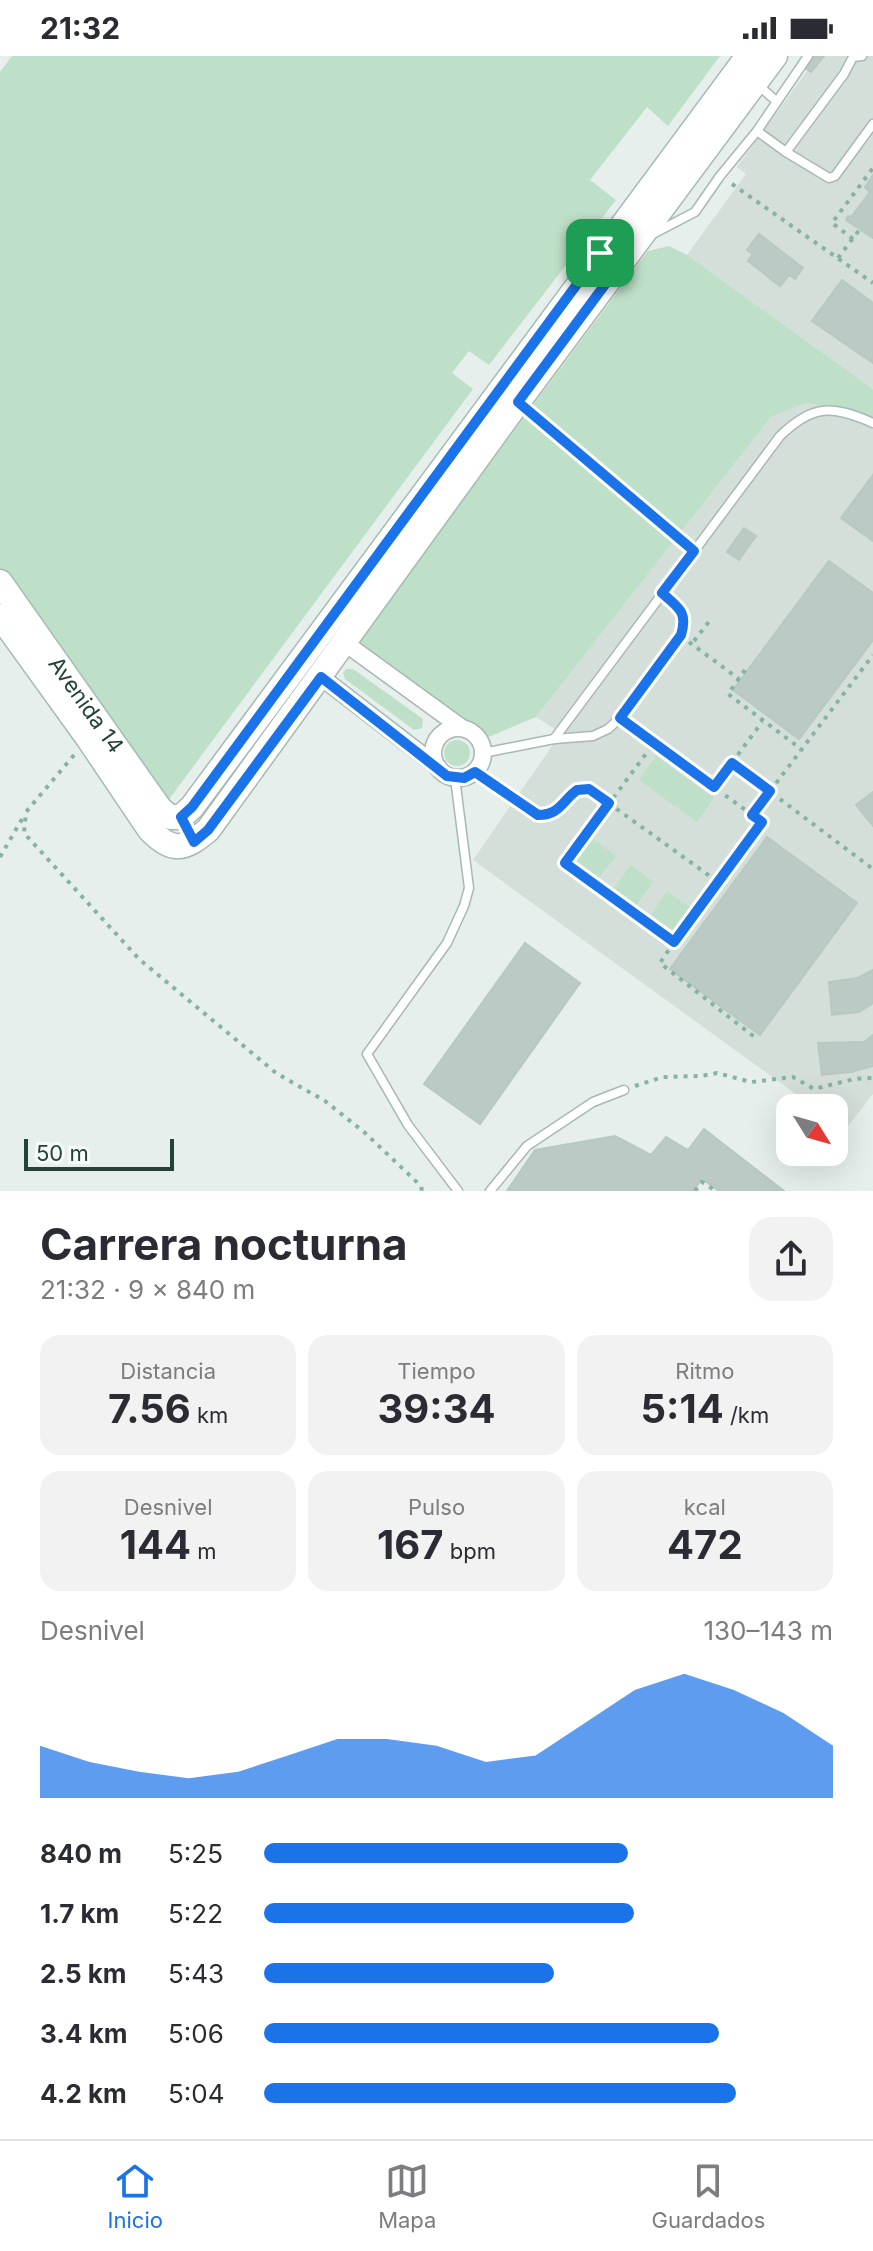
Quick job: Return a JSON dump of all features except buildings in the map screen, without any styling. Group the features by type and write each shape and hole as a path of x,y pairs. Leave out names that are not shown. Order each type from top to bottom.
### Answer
{"street":[{"path":"748,56 609,260 518,402 321,677 208,830 183,844 181,817 192,807 609,260 636,243 775,56"},
{"name":"Avenida 14","path":"0,582 160,809 170,817 181,817"},
{"name":"Avenida 14","path":"0,616 150,830 160,840 183,844"},
{"path":"321,677 447,776 468,776 481,765 482,744 477,736 345,643"},
{"path":"438,767 434,755 436,742 449,730 462,728"}],"lane":[{"path":"636,243 695,212 757,131 808,56"},
{"path":"786,152 844,74 853,57 862,56"},
{"path":"756,82 776,101"},
{"path":"757,131 829,178 835,176 873,124"},
{"path":"554,739 780,436 795,422 813,413 831,410 848,412 873,423"},
{"path":"483,753 554,739 593,736 608,729 620,718 681,635 685,622 679,609 662,593"},
{"path":"455,778 469,888 464,906 447,943 367,1054 408,1125 458,1191"},
{"path":"490,1191 527,1146 593,1102 624,1090"}],"path":[{"path":"853,239 832,223 873,168"},
{"path":"720,176 873,283"},
{"path":"838,258 860,229"},
{"path":"518,402 694,551"},
{"path":"691,644 739,679"},
{"path":"752,815 873,655"},
{"path":"745,670 728,694 801,749"},
{"path":"620,718 762,822 660,963 757,1039"},
{"path":"714,787 763,721"},
{"path":"0,857 26,812 88,738"},
{"path":"654,743 565,863 674,942"},
{"path":"732,763 873,869"},
{"path":"475,772 538,815 549,815 577,790 589,789 718,882"},
{"path":"26,812 24,833 139,959 276,1073 325,1101 364,1132 421,1186 422,1191"},
{"path":"624,1090 663,1077 717,1073 751,1082 793,1077 814,1089 854,1079 873,1078"},
{"path":"695,1191 702,1182 716,1191"}],"shaded area":[{"path":"818,56 873,56 873,389 687,255 746,174 737,167"},
{"path":"806,403 845,410 873,427 873,1094 848,1126 848,1094 796,1094 473,860 561,733 536,717 771,417"}],"green space":[{"path":"12,56 720,56 668,126 647,107 590,180 616,200 489,365 469,351 452,373 473,389 167,802 0,586 0,72"},
{"path":"669,246 687,255 873,389 873,427 845,410 806,403 771,417 536,717 484,739 352,648 648,251"},
{"path":"346,669 353,669 423,719 422,728 414,730 345,679 343,673"},
{"path":"457,740 466,744 470,753 466,762 457,766 448,762 444,753 448,744"},
{"path":"656,756 714,798 697,822 639,780"},
{"path":"593,839 616,856 599,878 576,862"},
{"path":"631,865 653,882 636,905 614,888"},
{"path":"667,891 690,907 674,931 651,915"}],"route":[{"path":"600,253 618,267 518,402 694,551 662,593 679,609 685,622 681,635 620,718 714,787 732,763 770,791 752,815 762,822 674,942 565,863 609,803 589,789 577,790 558,810 549,815 538,815 475,772 464,778 447,776 321,677 208,830 194,842 181,817 192,807 600,253"}]}
